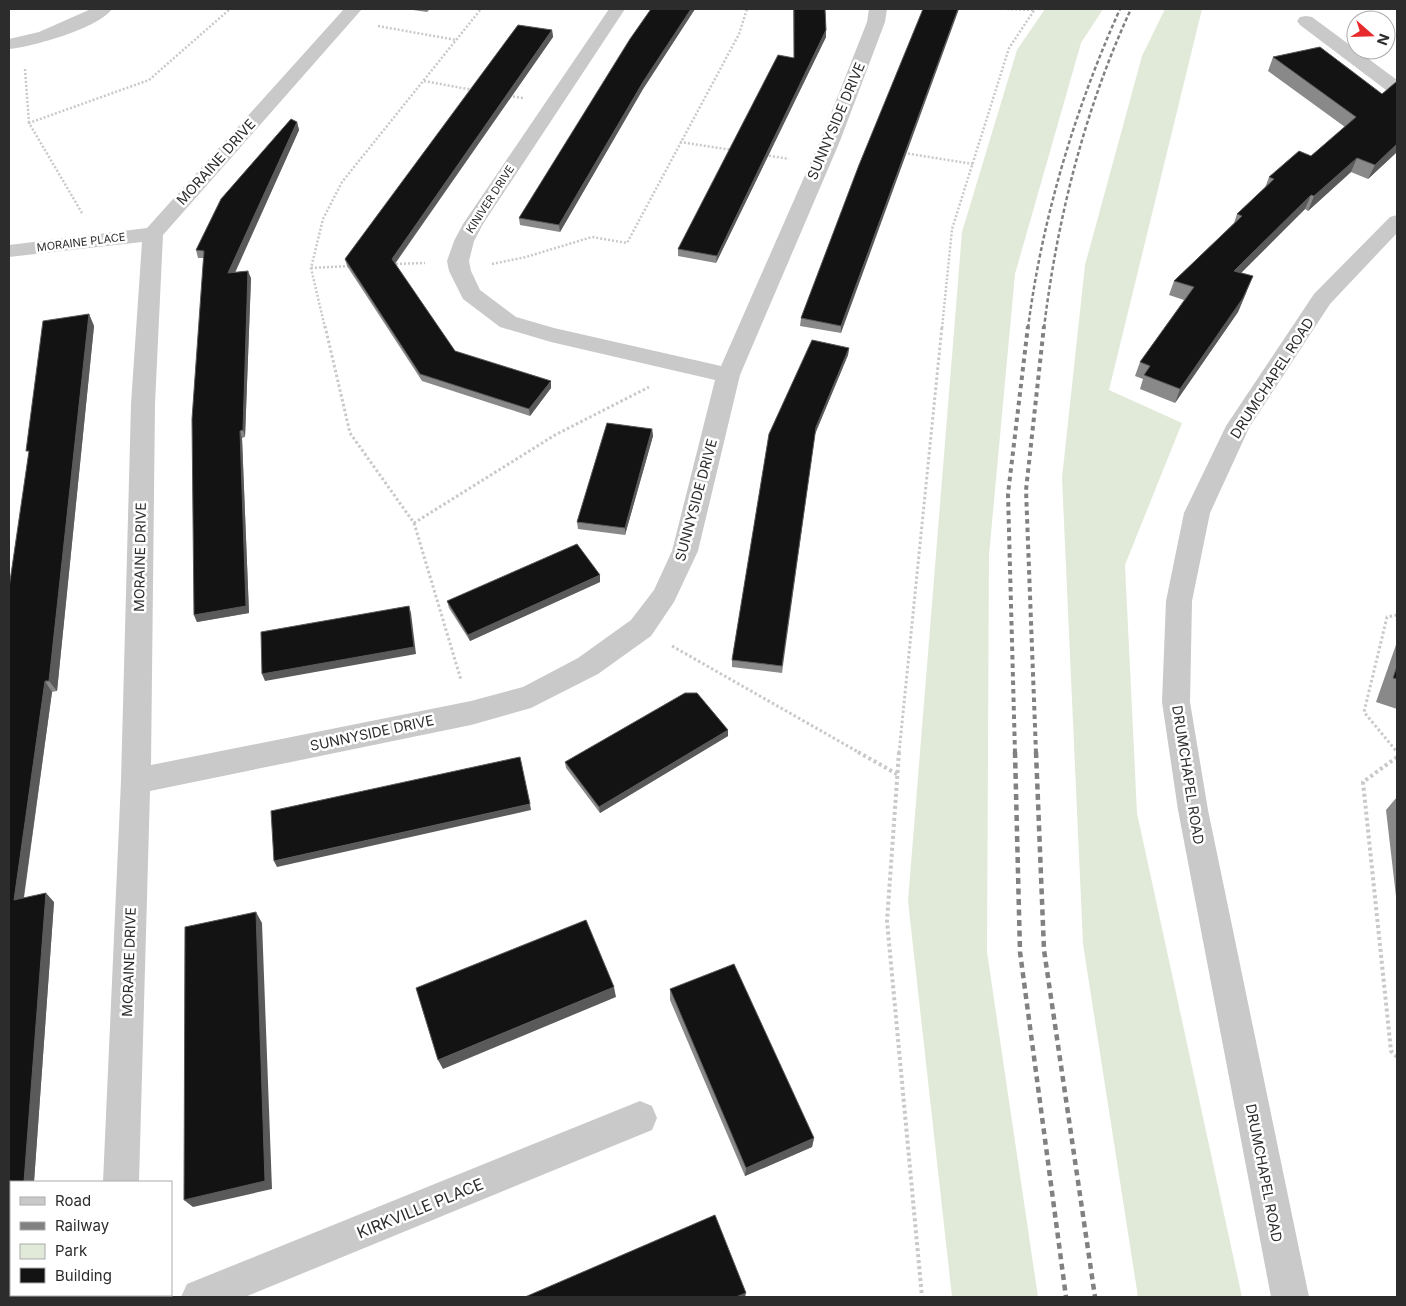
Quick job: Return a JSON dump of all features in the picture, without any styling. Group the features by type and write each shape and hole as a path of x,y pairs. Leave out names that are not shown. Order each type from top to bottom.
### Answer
{"street":[{"path":"16,44 75,23 102,9"},
{"name":"KINIVER DRIVE","path":"459,266 464,241 473,224 617,9"},
{"name":"SUNNYSIDE DRIVE","path":"136,781 471,713 531,696 588,666 641,628 665,595 684,552 699,501 728,375 865,51 876,22 878,9"},
{"name":"MORAINE DRIVE","path":"122,1181 136,781 143,404 153,234 348,14"},
{"path":"1306,21 1397,89"},
{"name":"DRUMCHAPEL ROAD","path":"1290,1297 1193,810 1177,712 1179,601 1196,513 1238,426 1322,299 1397,221"},
{"name":"MORAINE PLACE","path":"9,251 153,234"},
{"path":"459,266 471,294 508,322 551,335 728,375"},
{"name":"KIRKVILLE PLACE","path":"200,1297 640,1118"}],"path":[{"path":"29,123 149,80 230,9"},
{"path":"471,713 414,523 350,432 311,268 323,219 342,182 481,9"},
{"path":"390,264 459,266 526,257 592,236 627,244 739,34 747,9"},
{"path":"1007,9 1035,10"},
{"path":"922,1297 888,921 897,774 952,229 1009,48 1035,10"},
{"path":"348,14 456,40"},
{"path":"16,44 29,123 96,240"},
{"path":"424,81 479,91"},
{"path":"507,95 553,104"},
{"path":"680,142 736,151"},
{"path":"896,151 972,164"},
{"path":"763,155 819,163"},
{"path":"311,268 350,266"},
{"path":"414,523 555,434 649,388 664,361"},
{"path":"1397,615 1388,617 1364,712 1397,752"},
{"path":"641,628 897,774"},
{"path":"1397,757 1363,782 1391,1051 1397,1057"}],"green space":[{"path":"1045,9 1103,9 1081,43 1015,274 989,555 987,952 1038,1297 952,1297 908,901 962,232 1017,50"},
{"path":"1165,9 1202,9 1109,390 1182,423 1125,565 1137,813 1242,1297 1138,1297 1083,944 1062,478 1085,265 1142,56"}],"building":[{"path":"651,9 691,9 643,82 559,225 519,218 630,39"},
{"path":"794,9 825,9 826,30 717,256 678,249 778,55 794,58"},
{"path":"923,9 958,9 841,326 801,318 859,165"},
{"path":"518,25 552,30 392,259 455,351 551,381 529,409 420,374 345,259"},
{"path":"1320,47 1382,94 1396,82 1397,144 1375,165 1357,158 1314,196 1311,195 1234,271 1253,276 1243,298 1180,389 1144,375 1150,366 1140,362 1194,287 1174,281 1242,216 1237,214 1274,179 1269,177 1299,151 1311,156 1356,117 1273,57"},
{"path":"291,119 297,122 228,273 248,271 243,430 240,431 246,606 194,615 192,419 204,251 196,250 221,199"},
{"path":"89,314 49,681 45,681 14,900 46,893 24,1181 10,1181 10,1296 16,1297 9,1297 9,588 29,451 26,451 43,321"},
{"path":"812,340 849,348 816,427 782,666 732,660 769,434"},
{"path":"607,423 652,429 625,528 577,522"},
{"path":"577,544 600,575 468,635 447,601"},
{"path":"409,606 414,647 262,674 261,632"},
{"path":"1397,666 1397,679 1393,678"},
{"path":"685,693 697,693 728,730 599,807 565,762"},
{"path":"520,757 530,804 274,861 271,811"},
{"path":"256,912 265,1181 184,1200 185,927"},
{"path":"586,920 614,987 438,1060 416,988"},
{"path":"734,964 814,1138 746,1168 670,989"},
{"path":"715,1215 746,1293 736,1297 525,1297"}],"railway":[{"path":"1028,328 1042,246 1062,165 1089,86 1120,9"},
{"path":"1044,328 1057,246 1075,165 1100,85 1131,9"},
{"path":"1015,753 1008,494 1028,326"},
{"path":"1036,753 1026,490 1044,326"},
{"path":"1015,752 1020,952 1066,1297"},
{"path":"1036,752 1044,950 1095,1297"}]}
